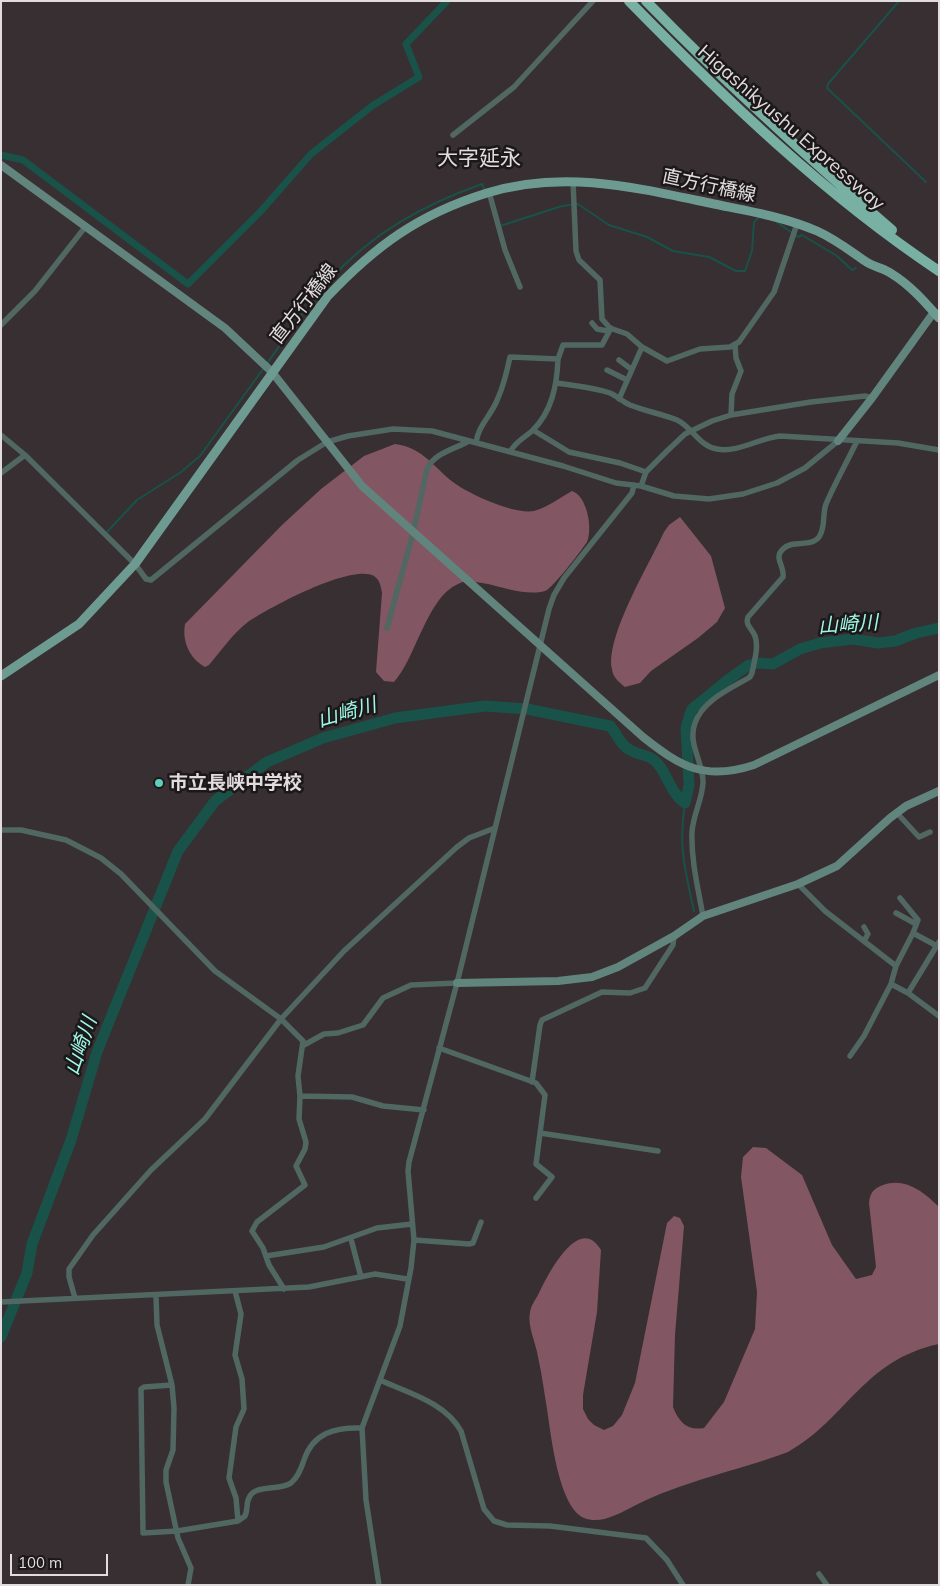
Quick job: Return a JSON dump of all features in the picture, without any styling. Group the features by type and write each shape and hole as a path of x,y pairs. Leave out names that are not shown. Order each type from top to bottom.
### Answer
{"highway":[{"name":"Higashikyushu Expressway","path":"629,1 686,59 786,151 873,224 939,270"},
{"name":"Higashikyushu Expressway","path":"646,1 699,56 793,143 939,270"}],"main road":[{"name":"直方行橋線","path":"1,676 79,624 134,564 327,296 363,260 412,224 443,208 488,192 540,182 573,181 618,184 760,213 797,224 835,240 867,263 892,273 937,312"}],"street":[{"path":"453,135 514,86 593,1"},
{"path":"1,165 225,328 272,372 362,486 413,534 668,757 685,766 700,770 722,772 754,765 939,675"},
{"path":"573,181 577,255 579,260 600,280 601,316 610,330"},
{"path":"488,192 510,264 520,287"},
{"path":"592,323 596,329 627,334 642,347 667,361 704,348 724,348 735,345 746,333 760,308 774,292 797,224"},
{"path":"1,325 35,291 86,226"},
{"path":"1,435 25,455 134,564 146,579 152,580 278,475 327,442 348,436 393,429 432,431 616,483 642,486 674,496 710,499 743,494 792,476 838,441 937,312"},
{"path":"510,452 516,443 533,430 550,403 557,383 558,359 562,345 600,346 605,342 610,330"},
{"path":"731,415 732,394 741,371 736,358 735,345"},
{"path":"619,399 642,347"},
{"path":"476,443 478,430 486,422 499,398 510,357 558,359"},
{"path":"619,360 631,369"},
{"path":"607,370 627,380"},
{"path":"557,383 595,388 627,404 678,420 692,429 709,447 725,450 766,437 780,436 810,436 838,441 920,445 939,450"},
{"path":"642,486 646,472 692,429 731,415 824,400 865,396 872,398"},
{"path":"533,430 569,452 620,463 646,472"},
{"path":"387,628 430,463 440,454 469,441"},
{"path":"703,916 694,865 692,832 703,784 692,738 698,717 720,695 750,677 754,663 756,643 752,630 747,625 748,617 783,577 783,570 779,559 781,551 789,544 813,542 819,537 826,504 856,441"},
{"path":"1,473 25,455"},
{"path":"379,1585 366,1500 362,1428 400,1326 407,1279 411,1268 414,1240 408,1171 457,983 549,609 558,587 632,493 634,485"},
{"path":"304,1045 324,1034 338,1033 363,1024 382,998 411,985 558,981 592,977 618,967 674,936 703,916 798,884 838,866 898,812 924,796 939,791"},
{"path":"898,812 919,837 930,832"},
{"path":"75,1298 69,1277 72,1262 129,1192 205,1119 281,1019 344,952 457,847 482,832 495,828"},
{"path":"1,830 21,830 66,840 101,858 121,874 215,971 281,1019 300,1036 304,1045 298,1076 300,1096 299,1119 306,1142 296,1169 306,1185 253,1226 252,1231 284,1289"},
{"path":"798,884 825,911 896,966"},
{"path":"850,1056 864,1036 891,984 896,966 914,933 918,920 900,898"},
{"path":"896,912 916,924"},
{"path":"864,927 868,934 864,942"},
{"path":"908,993 938,944 914,933"},
{"path":"532,1082 542,1020 602,992 630,993 644,988 672,945 674,936"},
{"path":"891,984 908,993 939,1016"},
{"path":"439,1048 536,1083 545,1095 536,1164 552,1177 536,1198"},
{"path":"300,1096 352,1097 383,1106 424,1110"},
{"path":"540,1133 658,1151"},
{"path":"414,1240 469,1244 473,1242 481,1222"},
{"path":"266,1256 324,1247 351,1239 377,1228 412,1224"},
{"path":"351,1239 362,1277"},
{"path":"1,1302 284,1289 309,1287 384,1274 407,1279"},
{"path":"235,1291 241,1314 235,1355 242,1379 244,1409 236,1427 229,1478 236,1498 238,1521"},
{"path":"156,1296 157,1325 172,1385 175,1421 173,1450 165,1475 178,1538 191,1568 188,1585"},
{"path":"380,1380 440,1408 456,1422 461,1431 484,1509 494,1521 507,1525 550,1526 646,1538 667,1560 683,1585"},
{"path":"172,1385 144,1387 141,1389 143,1533 177,1531 238,1521 245,1516 248,1498 255,1491 282,1487 295,1478 310,1446 318,1436 345,1428 362,1428"},
{"path":"819,1574 827,1585"}],"shaded area":[{"path":"395,444 418,452 449,479 466,490 514,510 539,510 572,491 582,499 585,506 589,521 587,542 560,577 545,591 531,593 469,582 458,584 447,591 430,614 409,658 394,682 384,681 376,672 382,593 380,584 374,576 363,574 330,581 258,615 232,637 209,665 205,667 199,663 191,654 186,643 185,624 282,525 321,489 364,456"},
{"path":"680,517 711,556 725,608 717,622 698,638 651,671 640,683 625,687 617,680 612,669 615,638 630,600 664,532 669,525"},
{"path":"753,1147 766,1148 802,1175 832,1245 856,1279 872,1275 876,1267 869,1203 874,1190 891,1183 906,1184 920,1191 939,1207 939,1344 913,1352 892,1363 873,1377 808,1439 788,1452 653,1497 617,1515 597,1520 584,1518 575,1511 568,1499 557,1468 541,1370 529,1317 532,1305 556,1262 565,1251 583,1238 592,1240 601,1250 597,1312 583,1395 583,1409 588,1419 594,1425 604,1430 613,1426 622,1415 635,1383 667,1223 674,1216 680,1218 684,1226 675,1335 673,1407 681,1421 688,1427 704,1428 724,1402 755,1329 757,1292 741,1177 743,1157"}],"waterway":[{"path":"1,155 23,160 188,284 261,211 311,154 372,106 419,77 406,44 447,1"},
{"path":"899,1 828,84 827,88 926,182"},
{"path":"266,365 320,292 361,249 399,223 439,201 482,184 485,191"},
{"path":"500,226 562,206 578,204 609,225 647,237 673,251 709,257 736,271 745,271 752,251 754,222 760,216"},
{"path":"777,222 798,237 802,235 837,256 852,270 856,268"},
{"path":"106,533 137,500 181,472 200,456 263,369"},
{"name":"山崎川","path":"1,1337 27,1273 32,1244 71,1140 97,1052 178,851 215,801 267,762 323,738 395,718 485,706 527,709 610,726 621,743 627,748 655,761 673,790 685,803 689,785 686,728 692,709 749,665 758,663 773,664 800,649 820,643 853,639 878,643 895,641 916,633 939,628"},
{"path":"685,803 682,845 685,870 694,911"}],"place":[{"name":"市立長峡中学校","path":"159,783"}],"district":[{"name":"大字延永","path":"479,159"}]}
